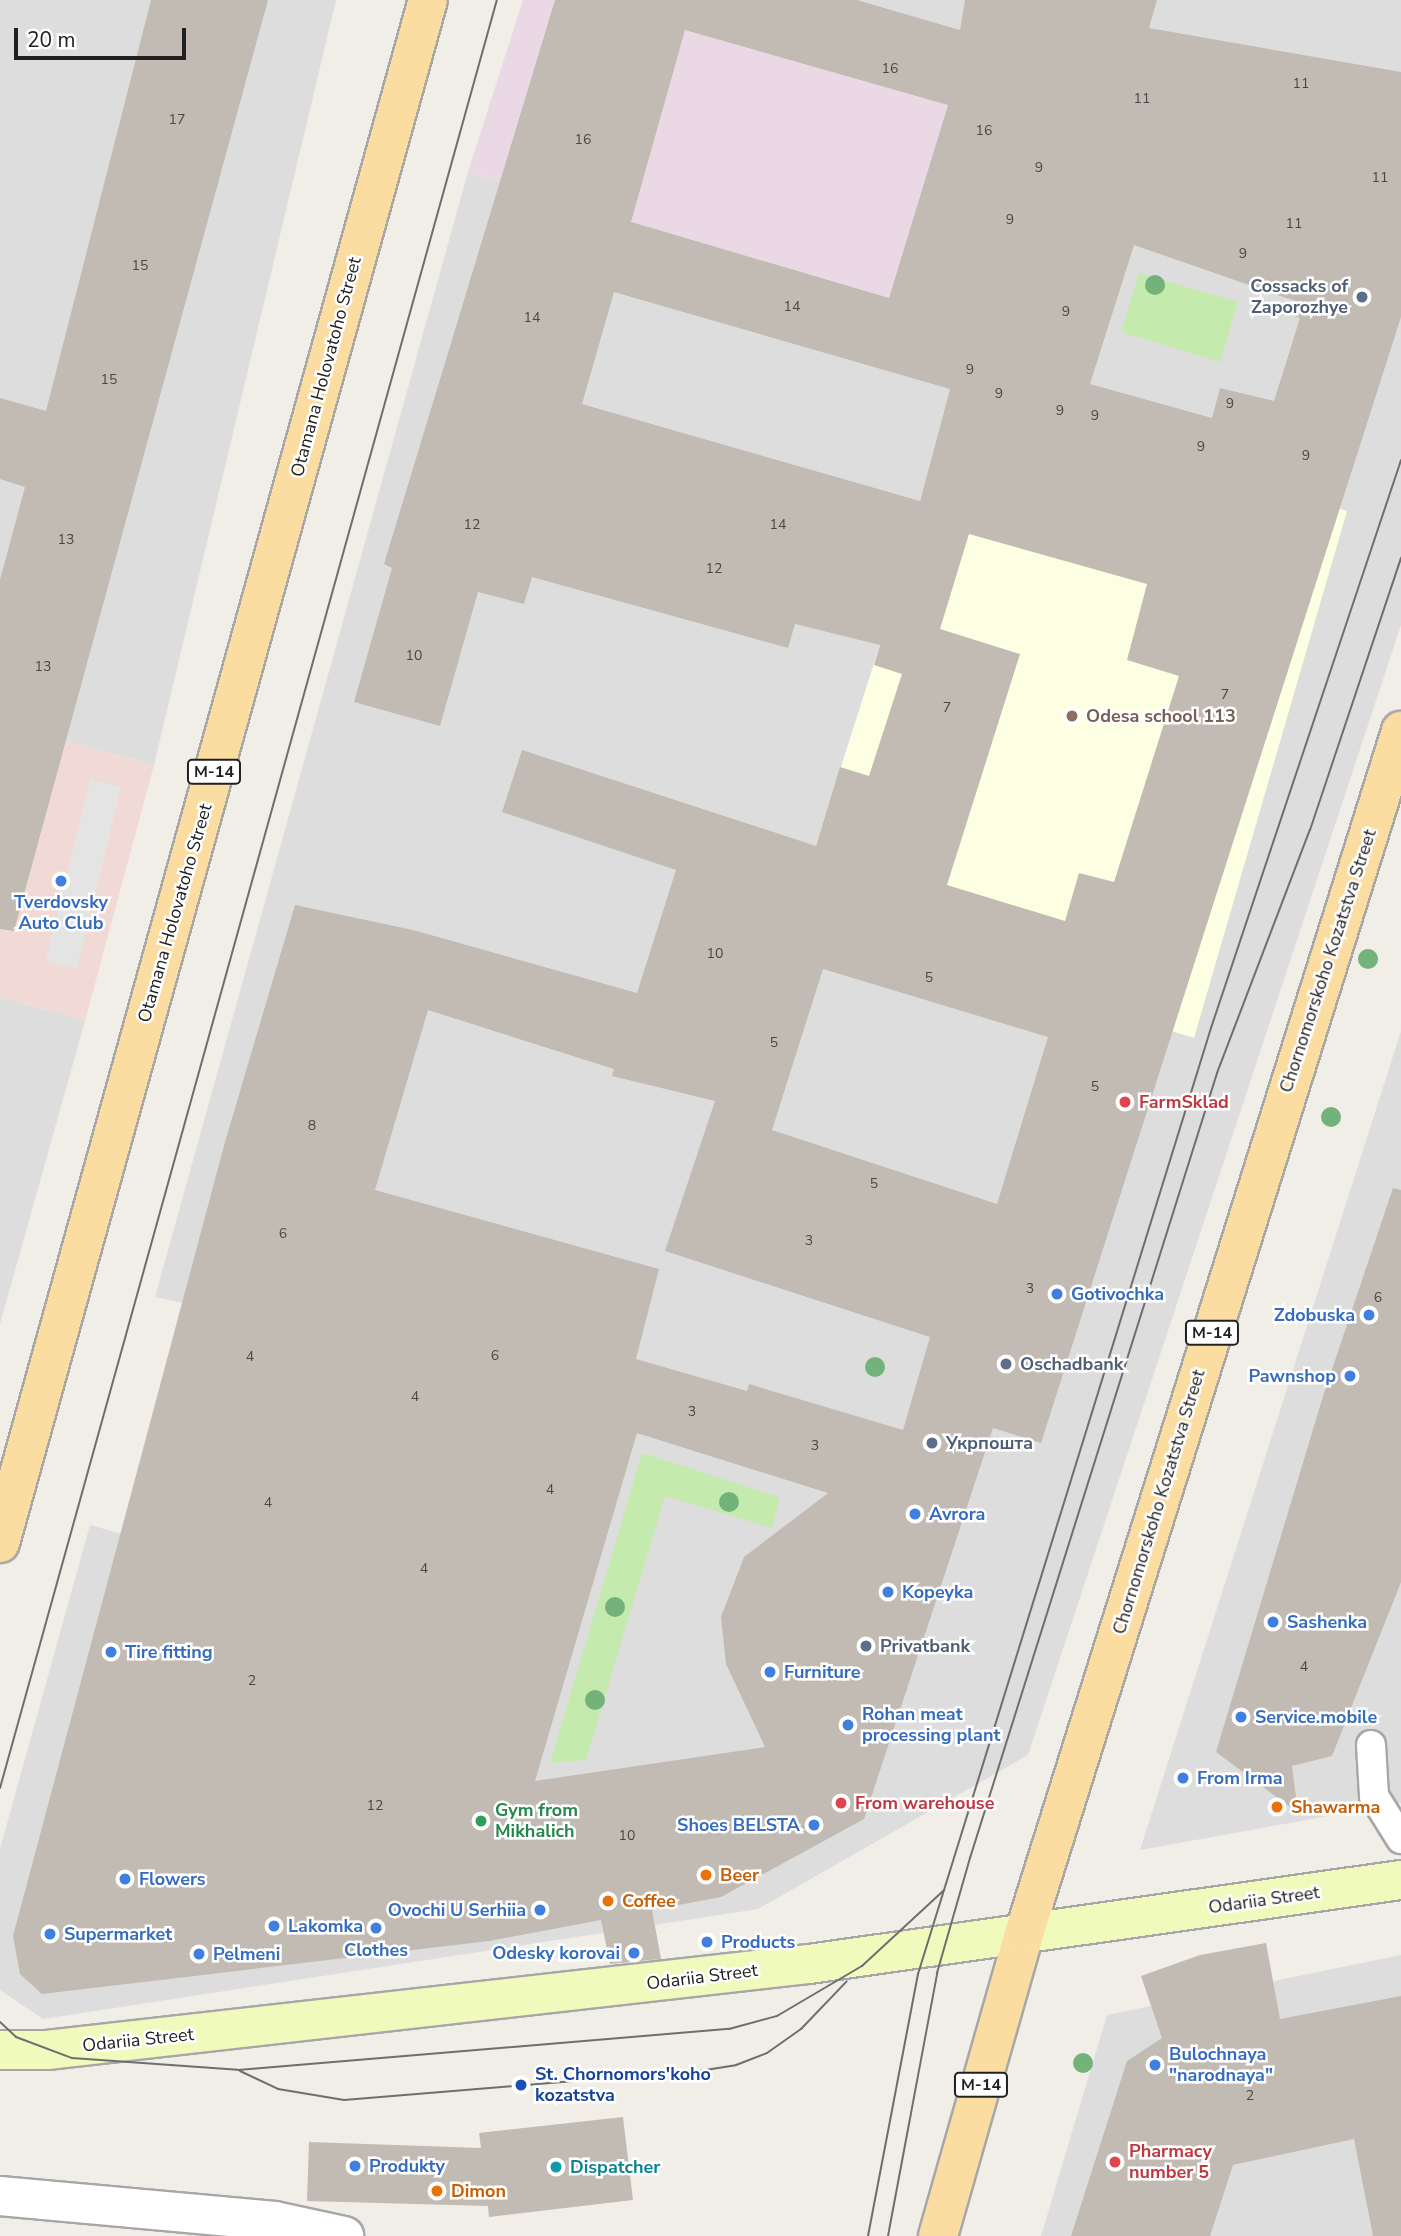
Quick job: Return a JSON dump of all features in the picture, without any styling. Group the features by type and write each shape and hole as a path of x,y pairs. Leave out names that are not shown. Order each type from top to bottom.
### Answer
{"main road":[{"name":"Otamana Holovatoho Street","path":"0,1543 428,0"},
{"name":"Chornomorskoho Kozatstva Street","path":"938,2236 1024,1934 1401,731"}],"street":[{"name":"Odariia Street","path":"0,2050 47,2050 439,2007 1024,1934 1401,1880"},
{"path":"0,2196 275,2221 344,2236"}],"lane":[{"path":"1371,1745 1374,1796 1401,1839"}],"shaded area":[{"path":"0,0 336,0 154,765 0,723"},
{"path":"523,0 857,0 1051,57 969,322 468,172"},
{"path":"857,0 1401,0 1401,625 1028,1755 758,1909 43,2019 0,1990 0,1849 90,1525 378,1606 183,1303 155,1297 468,172 631,222 1051,57"},
{"name":"Odesa school 113","path":"950,389 1347,511 1194,1038 794,914 890,613"},
{"name":"Tverdovsky Auto Club","path":"0,723 154,765 85,1021 0,997"},
{"path":"90,779 121,787 77,969 46,961"},
{"path":"0,997 85,1021 0,1324"},
{"path":"1401,1031 1401,1803 1140,1850"},
{"path":"1401,1955 1401,2236 1041,2236 1107,2015"}],"green space":[{"path":"1139,273 1238,302 1220,362 1121,332"},
{"path":"642,1453 780,1497 772,1528 665,1496 586,1760 550,1763"}],"building":[{"path":"151,0 268,0 14,931 0,929 0,580 25,487 0,479 0,398 46,411"},
{"path":"555,0 857,0 960,30 965,0 1157,0 1149,28 1401,72 1401,317 1041,1443 993,1428 864,1819 721,1897 652,1910 661,1959 610,1964 601,1920 489,1941 42,1994 20,1974 13,1936 225,1142 295,905 413,930 637,993 676,870 502,812 522,750 816,846 840,767 869,776 902,674 874,665 880,645 795,624 788,648 532,577 524,604 478,592 440,726 354,702 392,568 384,564","holes":["685,30 948,105 889,298 631,222","1134,245 1298,302 1294,316 1300,318 1274,401 1220,388 1212,418 1090,384","614,292 950,389 920,501 582,404","969,534 1147,584 1127,660 1179,676 1114,882 1079,873 1065,921 947,885 1020,654 940,629","823,969 1048,1037 997,1204 772,1130","428,1010 614,1069 612,1076 715,1101 665,1251 930,1337 903,1430 749,1384 747,1391 636,1359 659,1269 375,1190","637,1433 828,1493 744,1557 721,1617 726,1664 765,1747 535,1781"]},
{"path":"1393,1188 1401,1190 1401,1582 1332,1756 1292,1766 1298,1813 1216,1752 1323,1396"},
{"path":"1266,1943 1280,2019 1401,1996 1401,2236 1373,2236 1354,2139 1233,2165 1210,2236 1071,2236 1127,2061 1162,2038 1141,1976 1200,1955"},
{"path":"623,2117 633,2200 489,2217 488,2206 307,2201 309,2142 481,2148 479,2133"}],"tram line":[{"path":"0,1788 497,0"},
{"path":"868,2236 918,1974 1211,1028 1401,460"},
{"path":"888,2236 937,1973 970,1858 1217,1073 1310,830 1401,558"},
{"path":"0,2022 16,2037 72,2058 238,2070 729,2029 777,2016 862,1966 944,1890"},
{"path":"240,2071 278,2089 344,2100 699,2071 736,2065 767,2053 801,2029 847,1981"}],"place":[{"name":"Cossacks of Zaporozhye","path":"1362,297"},
{"name":"Odesa school 113","path":"1072,716"},
{"name":"Tverdovsky Auto Club","path":"61,881"},
{"name":"FarmSklad","path":"1125,1102"},
{"name":"Gotivochka","path":"1057,1294"},
{"name":"Zdobuska","path":"1369,1315"},
{"name":"Oschadbank","path":"1006,1364"},
{"name":"Pawnshop","path":"1350,1376"},
{"name":"Укрпошта","path":"932,1443"},
{"name":"Avrora","path":"915,1514"},
{"name":"Kopeyka","path":"888,1592"},
{"name":"Sashenka","path":"1273,1622"},
{"name":"Privatbank","path":"866,1646"},
{"name":"Tire fitting","path":"111,1652"},
{"name":"Furniture","path":"770,1672"},
{"name":"Service.mobile","path":"1241,1717"},
{"name":"Rohan meat processing plant","path":"848,1725"},
{"name":"From Irma","path":"1183,1778"},
{"name":"From warehouse","path":"841,1803"},
{"name":"Shawarma","path":"1277,1807"},
{"name":"Gym from Mikhalich","path":"481,1821"},
{"name":"Shoes BELSTA","path":"814,1825"},
{"name":"Beer","path":"706,1875"},
{"name":"Flowers","path":"125,1879"},
{"name":"Coffee","path":"608,1901"},
{"name":"Ovochi U Serhiia","path":"540,1910"},
{"name":"Lakomka","path":"274,1926"},
{"name":"Clothes","path":"376,1928"},
{"name":"Supermarket","path":"50,1934"},
{"name":"Products","path":"707,1942"},
{"name":"Odesky korovai","path":"634,1953"},
{"name":"Pelmeni","path":"199,1954"},
{"name":"Bulochnaya \"narodnaya\"","path":"1155,2065"},
{"name":"St. Сhornomors'koho kozatstva","path":"521,2085"},
{"name":"Pharmacy number 5","path":"1115,2162"},
{"name":"Produkty","path":"355,2166"},
{"name":"Dispatcher","path":"556,2167"},
{"name":"Dimon","path":"437,2191"}]}
